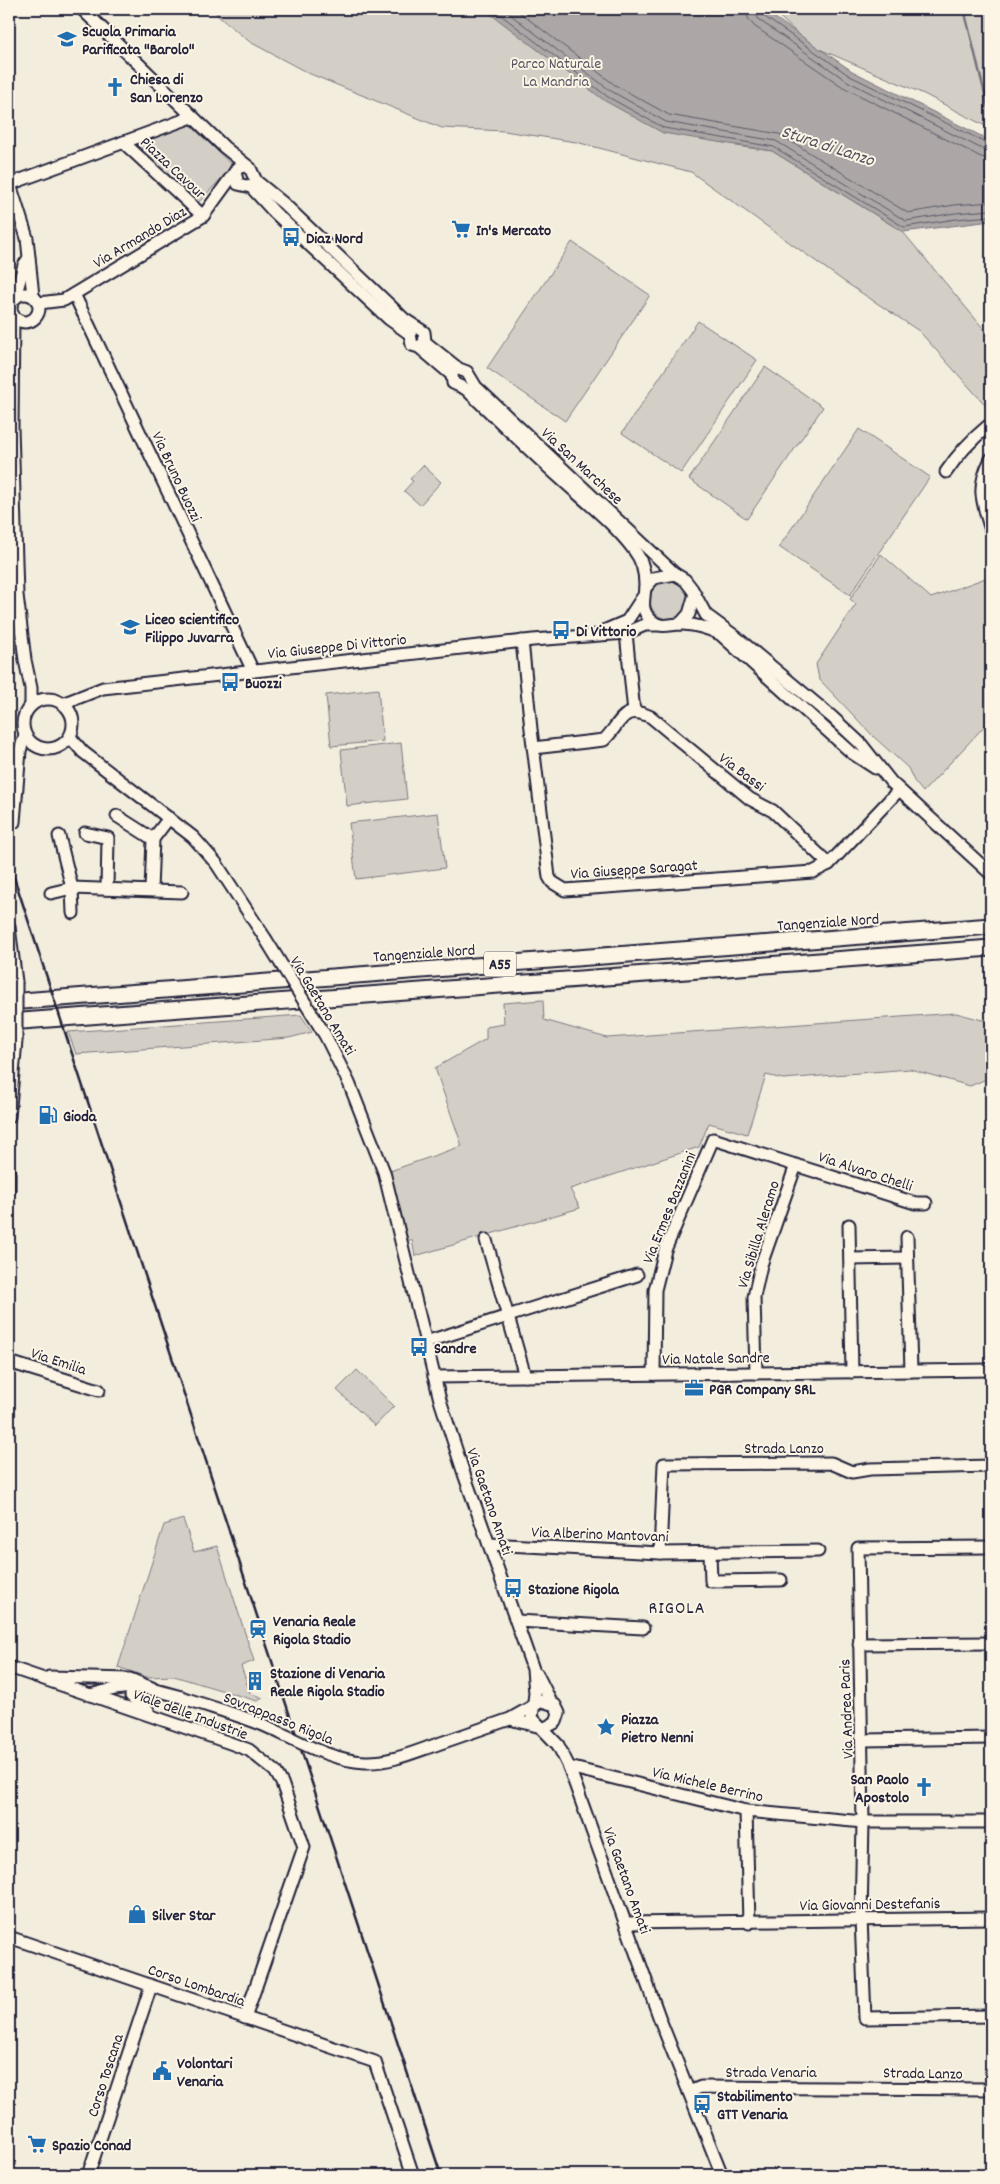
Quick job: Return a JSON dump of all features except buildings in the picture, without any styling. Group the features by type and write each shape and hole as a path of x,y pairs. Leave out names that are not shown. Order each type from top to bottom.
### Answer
{"highway":[{"name":"Tangenziale Nord","path":"9,1002 991,926"},
{"name":"A55","path":"9,1022 991,948"}],"street":[{"path":"82,9 224,147 243,175 413,332 424,332 422,345 455,372 453,383 465,383"},
{"path":"12,352 18,338 33,319 36,300 23,220 9,183 192,116"},
{"name":"Piazza Cavour","path":"123,142 203,216"},
{"name":"Via Armando Diaz","path":"33,319 60,305 64,300 203,216 223,191 243,175"},
{"path":"29,258 24,265 15,297 11,304 13,316 12,427 18,595 31,705"},
{"path":"15,297 22,293 36,300"},
{"name":"Via Bruno Buozzi","path":"74,294 253,671"},
{"name":"Via Armando Diaz","path":"36,300 64,300"},
{"path":"13,316 20,321 33,319"},
{"name":"Via San Marchese","path":"465,383 675,574 685,580 706,615 736,637 861,744 880,772"},
{"name":"Via San Marchese","path":"465,383 623,536 641,560 647,615 660,625 680,624 709,628 720,634 852,754 880,772 991,874"},
{"path":"946,472 963,448 990,430"},
{"path":"991,459 982,480 980,495 991,530"},
{"path":"644,593 654,578 664,574 675,574"},
{"name":"Via Giuseppe Di Vittorio","path":"598,634 627,621 644,593"},
{"path":"680,624 690,614 694,597"},
{"name":"Via Giuseppe Di Vittorio","path":"62,704 82,698 103,688 598,634 626,633 645,625 660,625"},
{"path":"533,748 604,740 618,721 634,712 626,633"},
{"name":"Via Giuseppe Saragat","path":"522,642 549,877 560,888 565,890 813,872 828,864 899,790"},
{"path":"28,672 50,700"},
{"path":"71,715 82,698"},
{"path":"50,700 62,704 71,715 73,726 66,741 47,750 28,740 23,729 24,716 31,705 39,701 50,700"},
{"name":"Via Bassi","path":"634,712 651,717 750,799 773,812 828,864"},
{"path":"14,822 20,758 28,740"},
{"name":"Via Gaetano Amati","path":"66,741 169,818 206,850 265,938 325,1035 349,1083 383,1168 434,1377 464,1474 533,1669 551,1702"},
{"path":"116,816 153,839"},
{"path":"151,890 153,839 169,818"},
{"path":"85,833 108,838 107,889"},
{"path":"58,836 72,888 73,913"},
{"path":"51,893 72,888 182,892"},
{"path":"9,927 16,982 16,1041 9,1117"},
{"name":"Via Ermes Bazzanini","path":"654,1374 655,1290 660,1266 665,1250 713,1139 796,1165"},
{"name":"Via Alvaro Chelli","path":"796,1165 915,1202 926,1203"},
{"name":"Via Sibilla Aleramo","path":"756,1373 754,1297 761,1265 796,1165"},
{"path":"9,1172 9,1190"},
{"path":"850,1225 852,1372 991,1370"},
{"path":"907,1237 910,1371"},
{"path":"486,1240 525,1376"},
{"path":"850,1259 906,1258"},
{"path":"426,1342 637,1275"},
{"name":"Via Emilia","path":"9,1362 99,1390"},
{"name":"Via Natale Sandre","path":"434,1377 852,1372"},
{"name":"Strada Lanzo","path":"660,1553 664,1464 831,1463 852,1472 870,1469 991,1466"},
{"name":"Via Alberino Mantovani","path":"490,1544 660,1553 818,1551"},
{"name":"Via Andrea Paris","path":"991,1547 858,1548 863,1740 861,1918 865,2018 991,2016"},
{"path":"710,1552 711,1581 781,1580"},
{"path":"517,1621 642,1628"},
{"path":"859,1644 991,1643"},
{"name":"Viale delle Industrie","path":"9,1667 248,1750 275,1771 282,1783 304,1847 245,2018"},
{"name":"Via Gaetano Amati","path":"533,1669 534,1706"},
{"name":"Viale delle Industrie","path":"36,1677 130,1679 180,1697"},
{"name":"Viale delle Industrie","path":"90,1695 126,1686 152,1688"},
{"path":"138,1686 132,1689 130,1696 132,1699 160,1718"},
{"name":"Sovrappasso Rigola","path":"180,1697 259,1723 346,1760 386,1761 510,1719"},
{"path":"510,1719 542,1701 551,1702 558,1713 555,1723 549,1728 539,1727 532,1718 534,1706"},
{"name":"Via Gaetano Amati","path":"510,1719 539,1727 558,1745"},
{"name":"Via Gaetano Amati","path":"555,1723 558,1745 569,1767 689,2092"},
{"path":"863,1740 991,1738"},
{"name":"Via Michele Berrino","path":"569,1767 746,1811 863,1822 991,1822"},
{"path":"746,1811 749,1923"},
{"name":"Via Giovanni Destefanis","path":"626,1923 749,1923 861,1918 991,1918"},
{"name":"Corso Lombardia","path":"9,1937 375,2062 413,2175"},
{"name":"Corso Toscana","path":"88,2175 151,1986"},
{"name":"Strada Venaria","path":"689,2092 702,2088 854,2088"},
{"name":"Strada Lanzo","path":"854,2088 991,2089"},
{"path":"689,2092 722,2175"}],"green space":[{"name":"Parco Naturale La Mandria","path":"214,9 615,9 736,146 772,151 903,232 988,334 991,342 991,418 989,409 919,331 842,280 691,172 576,142 504,131 442,128 308,73 250,42 219,17"},
{"path":"771,9 991,9 991,129 924,94 810,45"},
{"path":"189,124 233,166 197,204 134,151 136,143"},
{"path":"572,242 650,295 565,421 487,368"},
{"path":"698,321 757,360 681,473 622,433"},
{"path":"765,367 823,407 747,519 689,479"},
{"path":"859,429 930,477 850,595 779,547"},
{"path":"423,465 441,482 420,505 404,491 413,481 410,479"},
{"path":"881,554 931,598 991,576 991,719 923,792 914,781 908,768 873,736 819,679 816,664 856,604 850,599"},
{"path":"669,581 683,586 688,600 683,614 669,619 655,614 650,600 655,586"},
{"path":"378,689 383,741 331,746 326,695"},
{"path":"401,743 407,799 347,806 341,750"},
{"path":"438,813 445,868 356,879 349,823"},
{"path":"543,1000 544,1020 607,1038 956,1013 986,1021 991,1018 991,1077 970,1086 910,1069 783,1079 766,1075 747,1134 709,1123 699,1147 570,1189 580,1208 415,1256 412,1240 408,1240 390,1171 462,1146 435,1068 486,1039 486,1027 504,1024 503,1003"},
{"path":"301,1015 312,1032 289,1038 76,1054 68,1032"},
{"path":"357,1370 394,1406 375,1426 337,1390"},
{"path":"183,1519 194,1552 217,1546 254,1661 241,1666 250,1693 263,1698 257,1701 174,1676 147,1677 118,1667 164,1525"}],"water":[{"name":"Stura di Lanzo","path":"484,9 762,9 852,71 991,141 991,221 903,232 772,151 663,133 605,101"}],"waterway":[{"path":"964,9 990,115"}],"railway":[{"path":"9,862 441,2175"}],"place":[{"name":"Scuola Primaria Parificata \"Barolo\"","path":"67,39"},
{"name":"Chiesa di San Lorenzo","path":"115,87"},
{"name":"In's Mercato","path":"461,229"},
{"name":"Diaz Nord","path":"291,237"},
{"name":"Liceo scientifico Filippo Juvarra","path":"130,627"},
{"name":"Di Vittorio","path":"561,630"},
{"name":"Buozzi","path":"230,682"},
{"name":"Gioda","path":"48,1115"},
{"name":"Sandre","path":"419,1347"},
{"name":"PGR Company SRL","path":"694,1388"},
{"name":"Stazione Rigola","path":"513,1588"},
{"name":"Venaria Reale Rigola Stadio","path":"258,1629"},
{"name":"Stazione di Venaria Reale Rigola Stadio","path":"255,1681"},
{"name":"Piazza Pietro Nenni","path":"606,1727"},
{"name":"San Paolo Apostolo","path":"924,1787"},
{"name":"Silver Star","path":"137,1914"},
{"name":"Volontari Venaria","path":"162,2071"},
{"name":"Stabilimento GTT Venaria","path":"702,2104"},
{"name":"Spazio Conad","path":"37,2144"}],"district":[{"name":"RIGOLA","path":"677,1607"}]}
